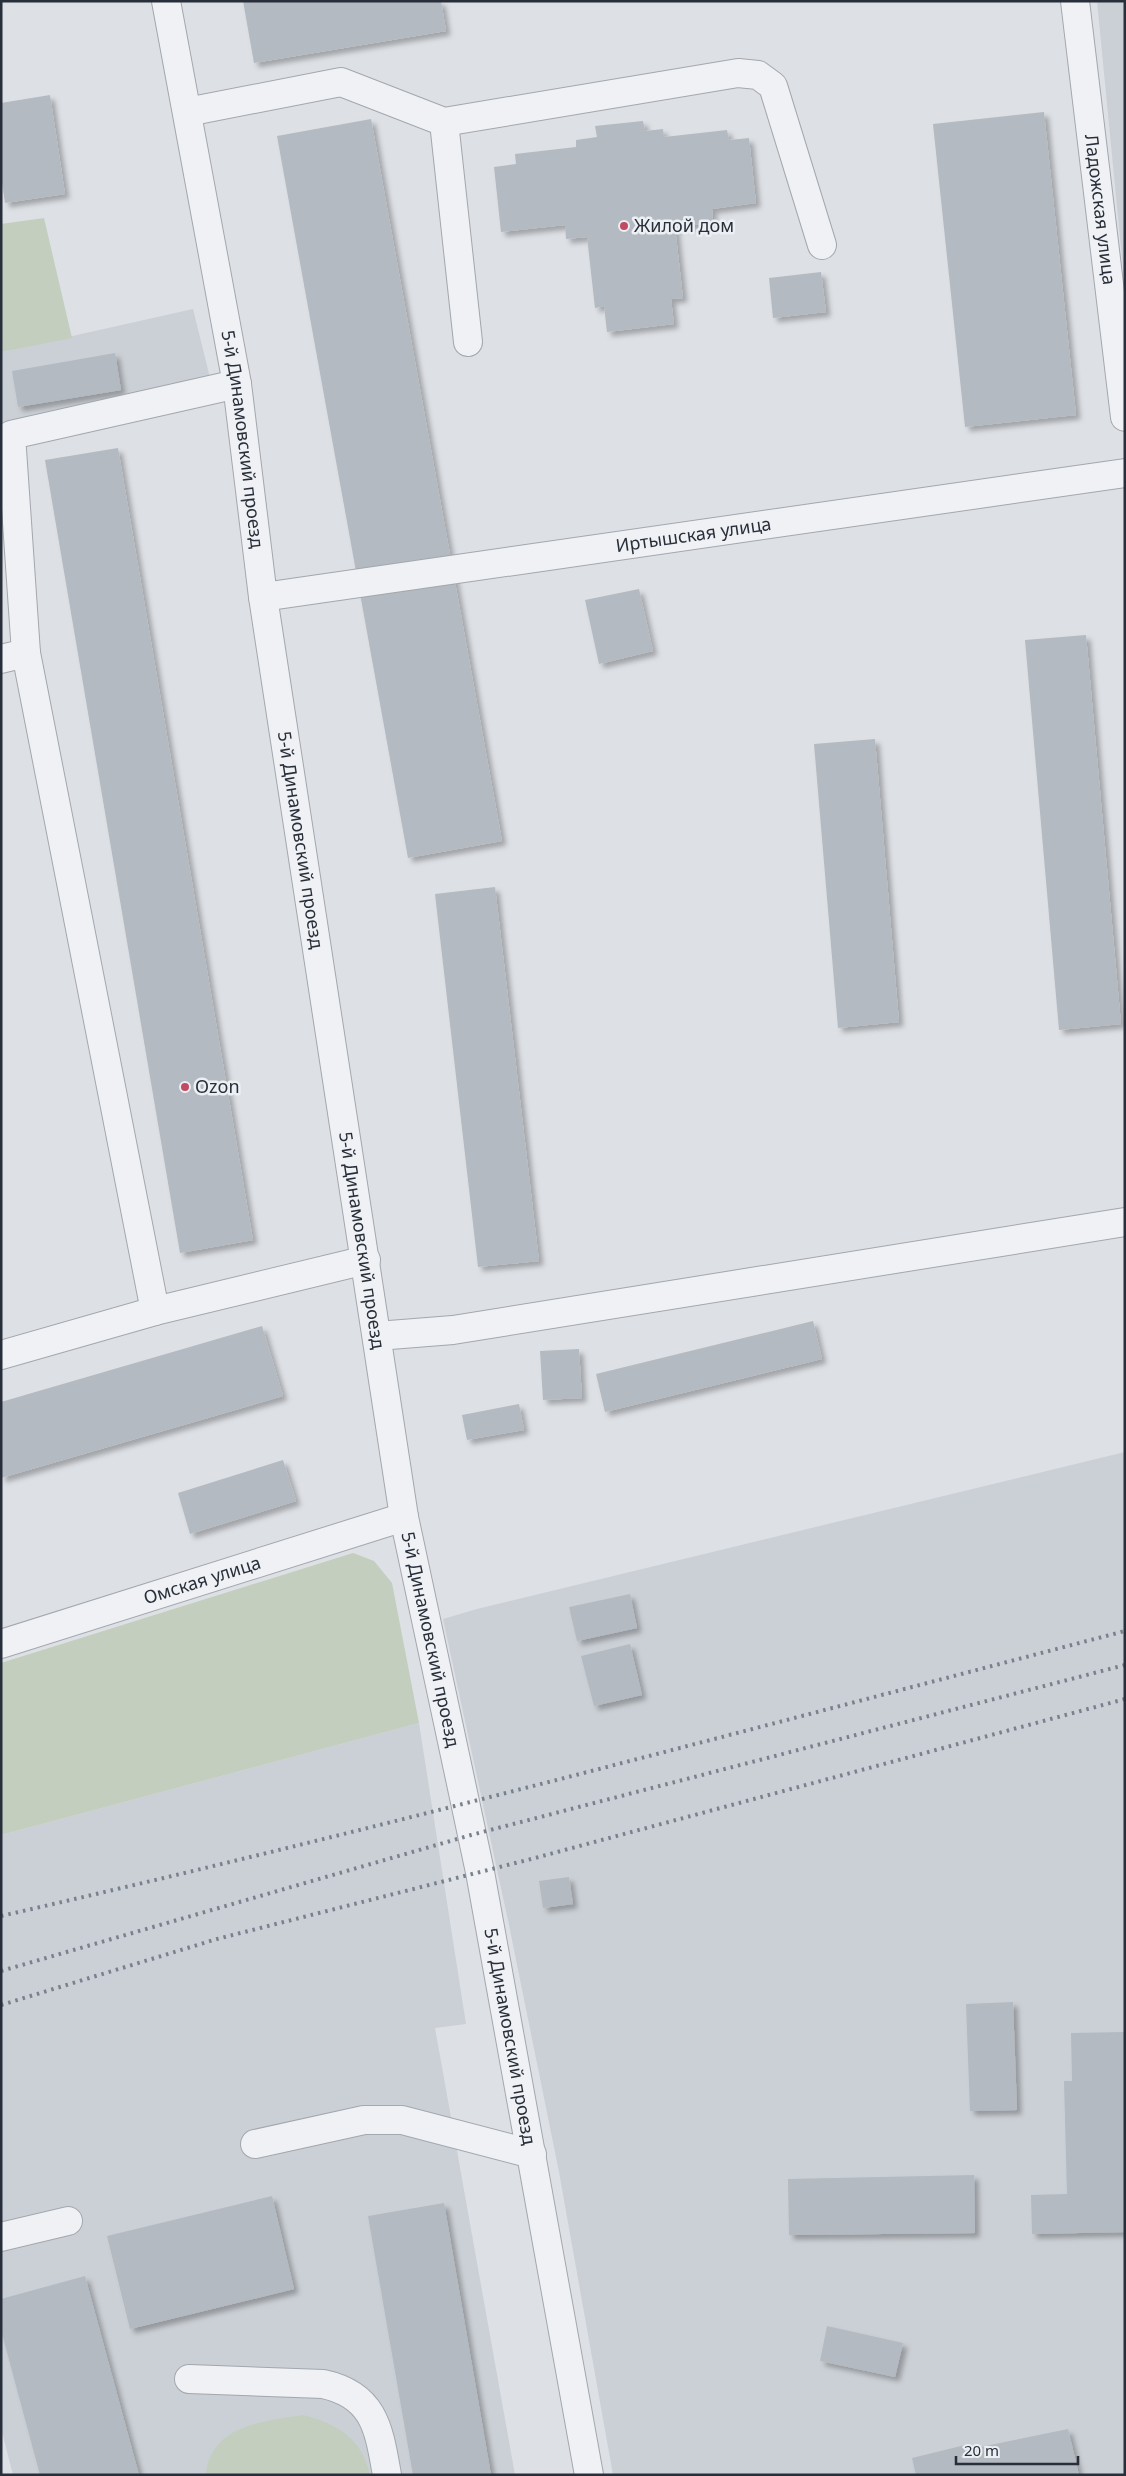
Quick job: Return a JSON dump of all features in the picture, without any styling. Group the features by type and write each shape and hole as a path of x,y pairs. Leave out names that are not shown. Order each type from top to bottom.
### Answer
{"street":[{"name":"5-й Динамовский проезд","path":"166,1 237,384 263,597 404,1517 480,1872 589,2475"},
{"name":"Ладожская улица","path":"1075,1 1117,295 1125,417"},
{"path":"187,112 341,82 444,122 738,73 758,75 773,86 822,245"},
{"path":"444,122 468,342"},
{"path":"155,1311 13,656 10,435 237,384"},
{"name":"Иртышская улица","path":"263,597 1125,473"},
{"path":"377,1336 453,1330 1125,1222"},
{"path":"1,1355 155,1311 366,1260"},
{"name":"Омская улица","path":"1,1644 404,1517"},
{"path":"255,2144 364,2120 382,2119 402,2120 532,2154"},
{"path":"1,2237 68,2221"},
{"path":"189,2379 323,2384 338,2387 355,2396 368,2409 380,2432 387,2475"}],"shaded area":[{"path":"1097,1 1125,1 1125,289"},
{"path":"193,309 216,402 1,448 1,352"},
{"path":"1125,1452 1125,2475 613,2475 559,2172 509,1925 443,1619 477,1609"},
{"path":"419,1723 466,2024 435,2028 515,2475 13,2475 1,2428 1,1835"}],"green space":[{"path":"44,218 72,338 1,352 1,224"},
{"path":"353,1553 374,1561 392,1583 419,1723 1,1835 1,1663"},
{"path":"303,2415 315,2418 346,2434 361,2452 370,2475 206,2475 210,2458 218,2445 228,2436 242,2428 257,2423"}],"building":[{"path":"243,1 441,1 446,31 254,63"},
{"path":"50,95 65,194 5,203 1,176 1,103"},
{"path":"1044,112 1076,415 965,427 933,124"},
{"path":"371,119 502,841 408,858 277,136"},
{"name":"Жилой дом","path":"643,121 645,131 663,129 664,137 727,130 729,140 749,138 756,203 712,209 713,223 675,227 683,298 671,299 674,324 607,332 604,306 595,308 587,237 566,239 565,225 501,232 494,167 516,164 515,154 576,147 576,140 597,137 595,126"},
{"path":"821,272 826,312 773,318 769,278"},
{"path":"115,353 121,390 18,407 12,371"},
{"path":"118,448 253,1240 180,1253 45,460"},
{"path":"639,589 653,651 599,664 585,600"},
{"path":"1086,635 1121,1024 1059,1030 1025,640"},
{"path":"875,739 899,1022 838,1028 814,744"},
{"path":"495,887 539,1261 478,1267 435,894"},
{"path":"813,1321 822,1359 605,1412 596,1374"},
{"path":"262,1326 283,1396 1,1478 1,1402"},
{"path":"579,1349 582,1398 543,1400 540,1351"},
{"path":"519,1404 524,1430 467,1440 462,1415"},
{"path":"283,1460 296,1501 190,1534 178,1493"},
{"path":"630,1594 637,1628 577,1641 569,1607"},
{"path":"630,1644 642,1695 594,1706 581,1656"},
{"path":"569,1877 573,1904 543,1908 539,1881"},
{"path":"1013,2002 1017,2110 970,2111 966,2004"},
{"path":"1125,2032 1125,2232 1032,2234 1031,2195 1067,2194 1064,2081 1072,2081 1071,2033"},
{"path":"974,2175 975,2233 789,2235 788,2179"},
{"path":"272,2196 294,2289 130,2329 107,2236"},
{"path":"444,2203 491,2475 413,2475 368,2216"},
{"path":"85,2276 139,2475 40,2475 1,2330 1,2299"},
{"path":"827,2326 903,2343 895,2377 820,2361"},
{"path":"1068,2429 1079,2475 916,2475 912,2458 965,2445 966,2450"}],"railway":[{"path":"1,1916 424,1814 1125,1631"},
{"path":"1,1971 471,1835 1125,1665"},
{"path":"1,2005 217,1939 535,1858 1125,1699"}],"place":[{"name":"Жилой дом","path":"624,226"},
{"name":"Ozon","path":"185,1087"}]}
